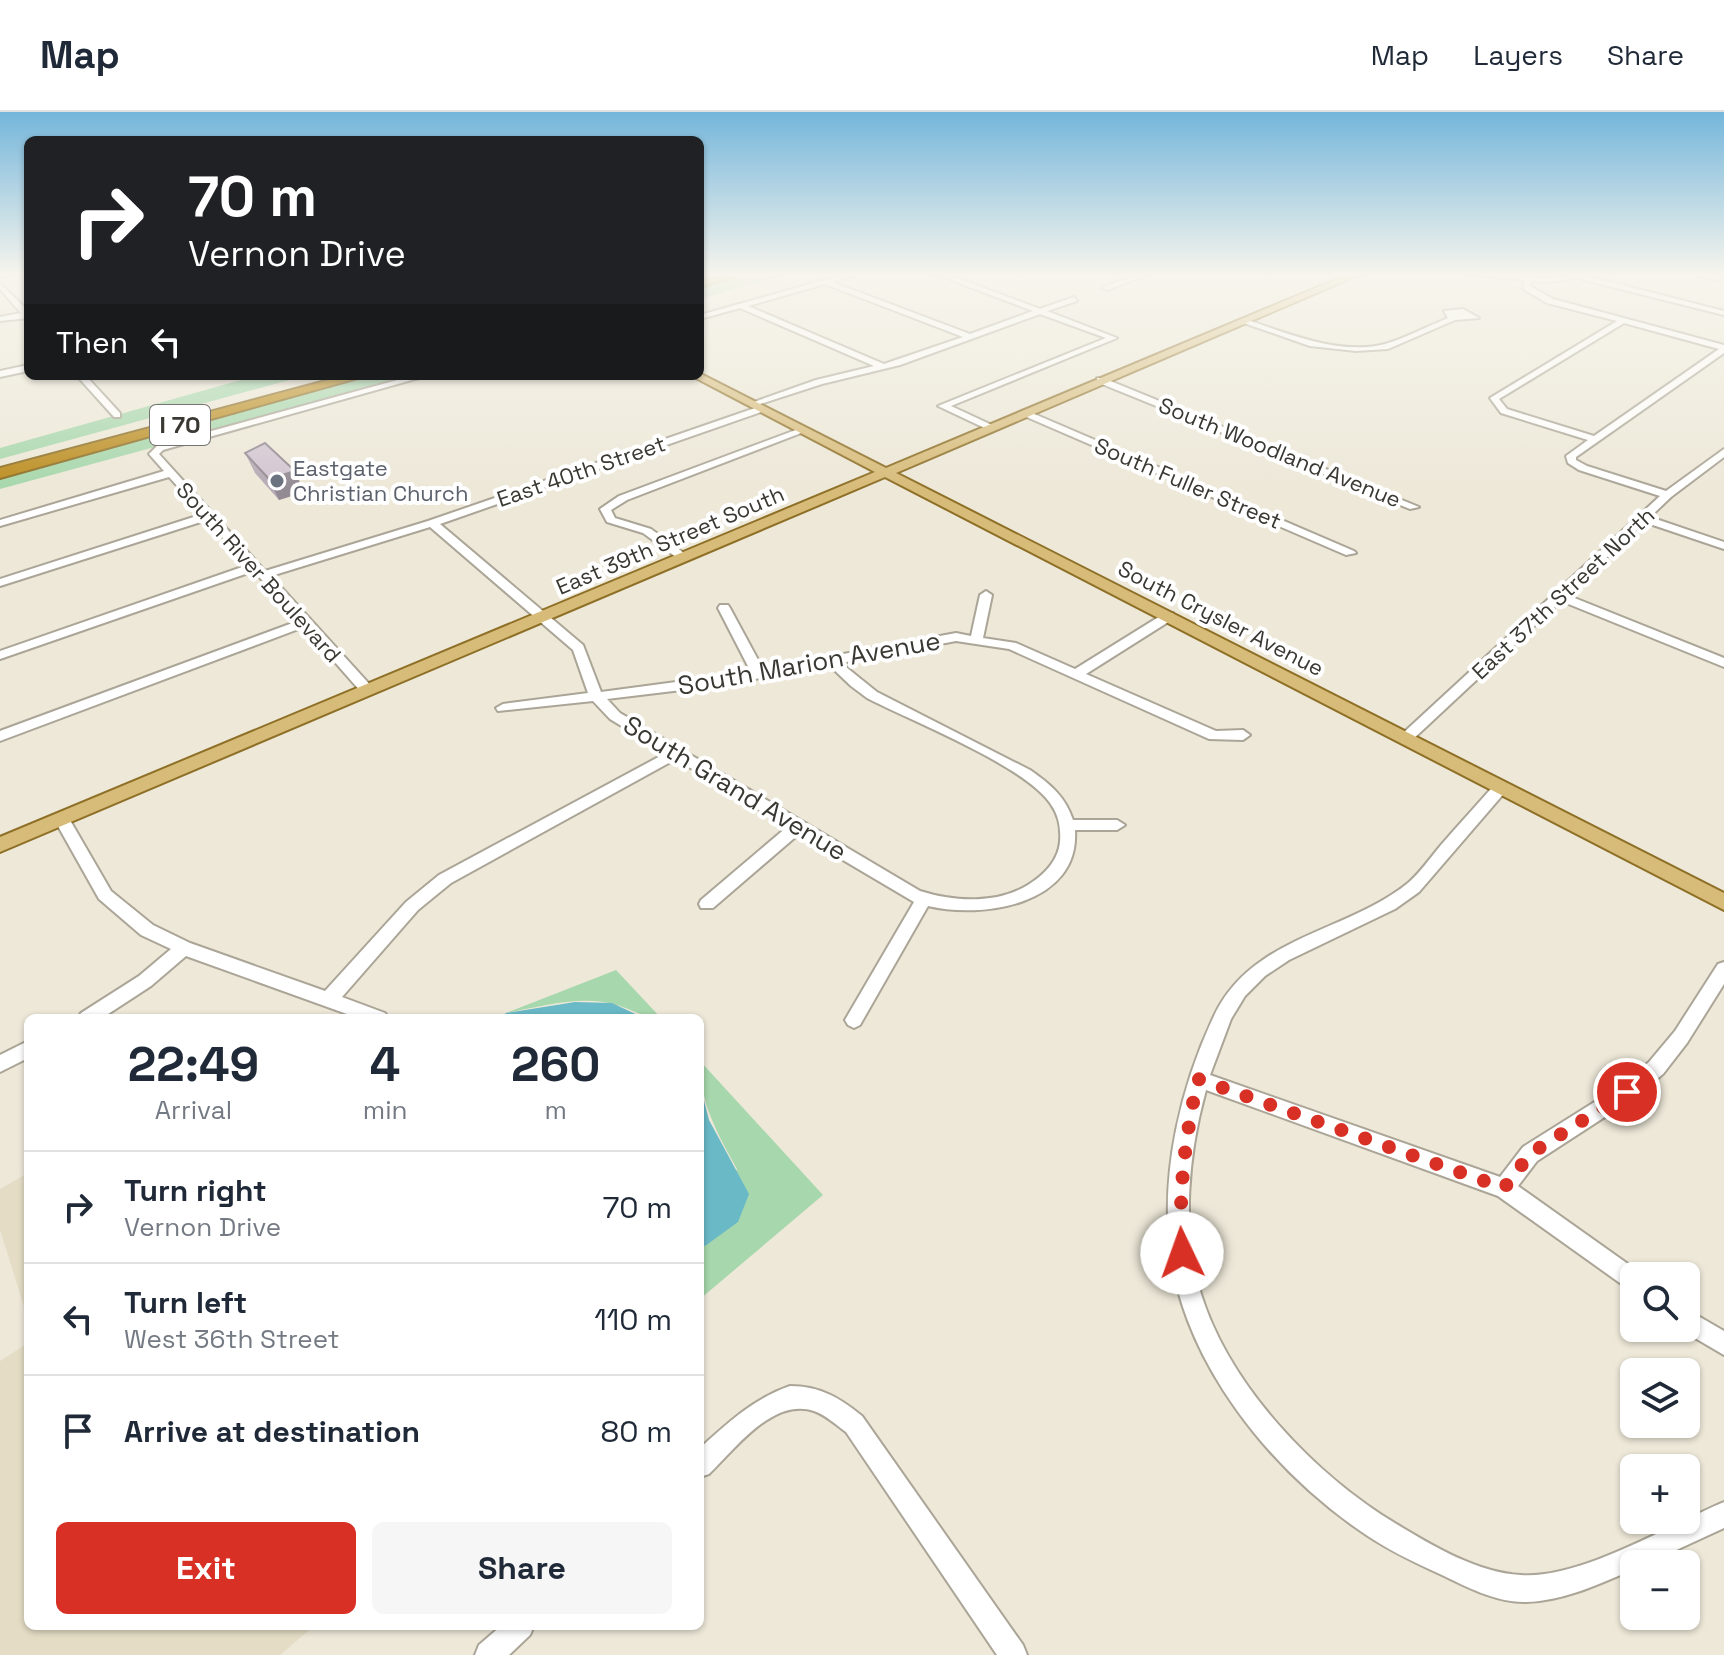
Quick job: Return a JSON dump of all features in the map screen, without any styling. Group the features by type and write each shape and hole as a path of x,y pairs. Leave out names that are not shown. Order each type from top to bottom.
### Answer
{"highway":[{"name":"I 70","path":"0,463 311,380"},
{"name":"I 70","path":"0,473 344,380"}],"main road":[{"name":"East 39th Street South","path":"0,845 1182,346"},
{"name":"South Crysler Avenue","path":"704,380 1724,902"}],"street":[{"path":"835,346 884,367"},
{"name":"East 40th Street","path":"0,655 259,571 432,523 819,382 884,367 945,346"},
{"path":"991,428 943,406 1093,346"},
{"path":"1327,346 1348,349 1387,346"},
{"path":"1581,346 1494,398 1504,411 1594,439"},
{"path":"1665,494 1576,465 1571,456 1724,349"},
{"path":"0,374 24,369"},
{"path":"85,380 117,415"},
{"name":"South River Boulevard","path":"367,690 208,516 155,451 408,380"},
{"name":"South Woodland Avenue","path":"1100,380 1414,507"},
{"name":"South Fuller Street","path":"1025,413 1350,553"},
{"path":"684,558 638,526 611,520 605,509 623,498 804,430"},
{"name":"East 37th Street North","path":"1406,738 1562,597 1665,494 1723,455"},
{"path":"0,523 170,473"},
{"path":"0,583 208,516"},
{"path":"1643,518 1724,546"},
{"name":"South Grand Avenue","path":"432,523 579,648 596,696 615,716 924,899"},
{"path":"977,638 986,595"},
{"path":"1562,597 1724,663"},
{"path":"724,608 759,674"},
{"path":"1075,675 1169,616"},
{"path":"0,736 306,622"},
{"name":"South Marion Avenue","path":"503,708 759,674 936,638 977,638 1012,646 1214,736 1243,735"},
{"path":"831,659 870,694 1033,777 1056,799 1068,825 1068,842 1062,861 1048,879 1028,893 979,906 924,899 854,1020"},
{"path":"330,998 412,906 445,879 676,753"},
{"path":"1501,787 1411,890 1276,959 1251,976 1224,1013 1198,1079 1185,1138 1179,1205 1182,1253 1194,1301 1220,1360 1267,1430 1321,1485 1385,1533 1455,1569 1522,1589 1575,1579 1724,1515"},
{"path":"62,819 105,895 147,930 184,948 369,1014"},
{"path":"1068,825 1117,825"},
{"path":"707,904 798,826"},
{"path":"93,1014 145,981 184,948"},
{"path":"1504,1188 1530,1154 1627,1092 1656,1068 1681,1037 1724,969"},
{"path":"0,1064 24,1051"},
{"path":"1198,1079 1504,1188 1620,1272"},
{"path":"1700,1329 1724,1344"},
{"path":"704,1461 769,1402 801,1395 834,1405 854,1424 1013,1655"},
{"path":"489,1655 517,1630"}],"shaded area":[{"path":"24,1175 24,1306 0,1230 0,1189"},
{"path":"24,1346 24,1630 309,1630 280,1655 0,1655 0,1361"}],"green space":[{"path":"241,380 289,380 0,459 0,448"},
{"path":"356,380 401,380 0,489 0,477"},
{"path":"616,970 657,1014 642,1014 613,1004 587,1001 506,1013"},
{"path":"704,1065 823,1195 704,1296 704,1246 737,1169 706,1104"}],"water":[{"path":"575,1002 612,1003 635,1014 505,1014"},
{"path":"704,1101 709,1120 749,1194 738,1222 705,1246"}],"building":[{"path":"265,443 295,471 269,479 245,453"}],"place":[{"name":"Eastgate Christian Church","path":"277,481"}],"route":[{"path":"1182,1253 1179,1205 1185,1138 1198,1079 1504,1188 1530,1154 1627,1092"}]}
